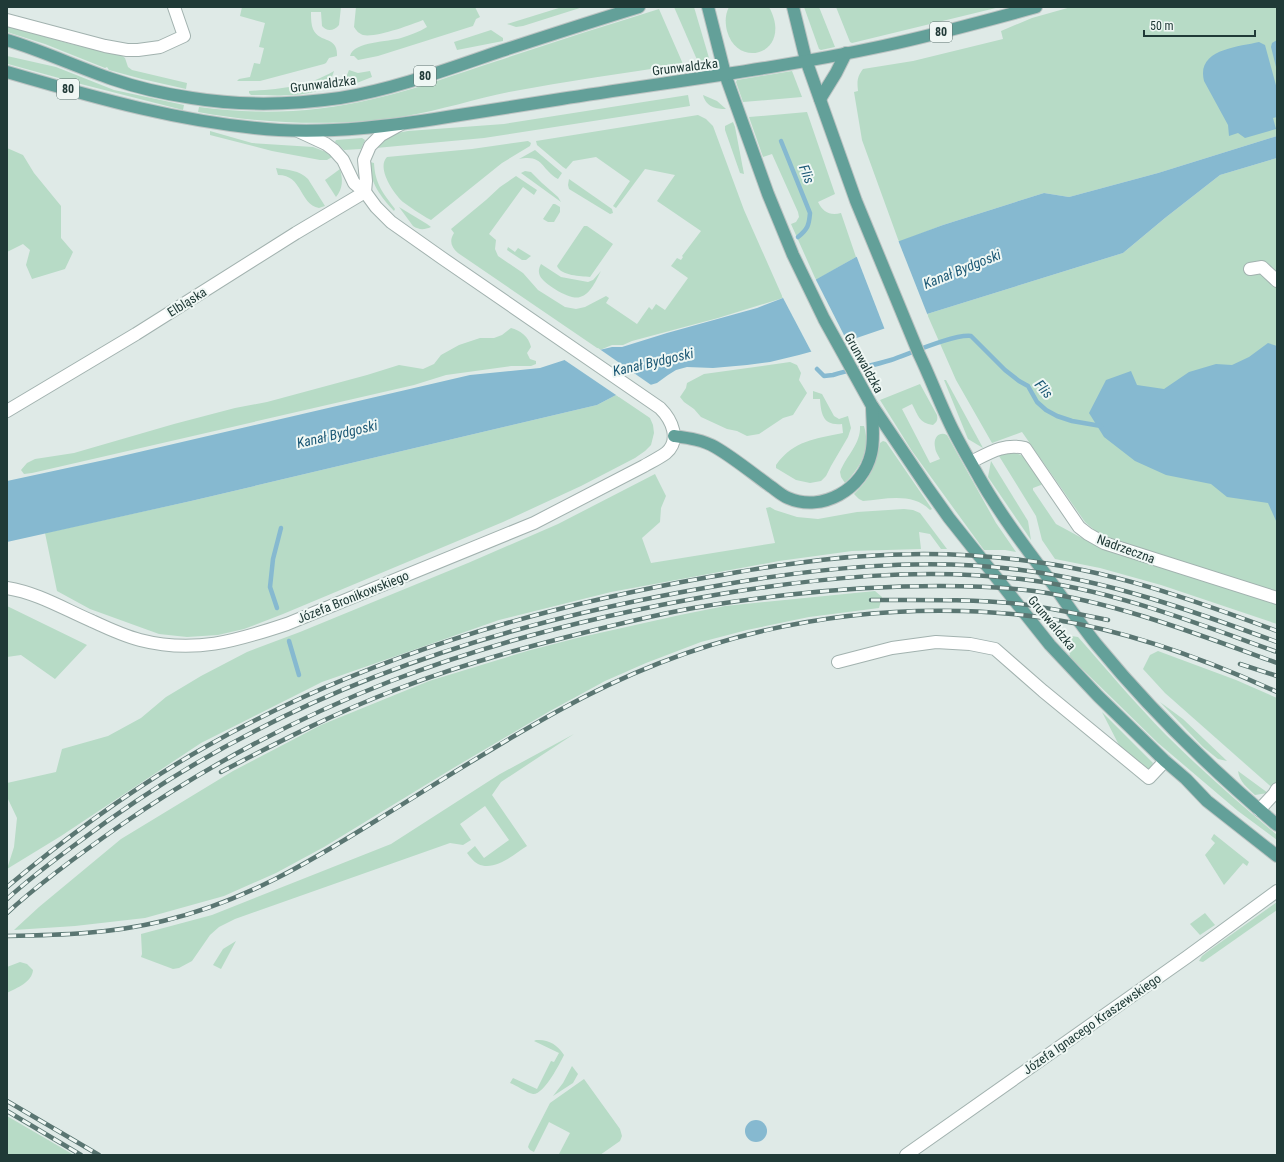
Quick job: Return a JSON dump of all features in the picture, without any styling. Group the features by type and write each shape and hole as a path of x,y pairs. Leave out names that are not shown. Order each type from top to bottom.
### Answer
{"main road":[{"name":"Grunwaldzka","path":"7,40 44,52 113,80 161,93 228,102 261,104 288,103 341,98 408,82 639,7"},
{"path":"708,7 725,74"},
{"name":"Grunwaldzka","path":"793,7 806,60 856,201 919,354 950,424 992,498 1014,533 1098,646 1154,710 1182,739 1212,768 1277,825"},
{"name":"80","path":"725,74 846,53 946,31 1036,7"},
{"path":"820,99 846,53"},
{"name":"Grunwaldzka","path":"7,72 189,119 235,126 298,131 352,129 401,124 725,74 768,194 805,281 824,319 872,404 927,487 949,518 1050,645 1098,696 1165,761 1186,779 1207,801 1277,856"},
{"path":"674,436 698,440 715,447 785,497 801,502 825,501 848,490 861,476 867,466 872,453 873,444 872,404"}],"street":[{"path":"7,20 90,43 112,48 138,50 160,47 184,36 174,7"},
{"name":"Grunwaldzka","path":"365,192 366,181 364,160 370,146 381,135 401,124"},
{"name":"Grunwaldzka","path":"298,131 326,144 334,150 343,160 354,183 365,192 376,207 391,222 656,405 668,416 674,436"},
{"name":"Elbląska","path":"7,411 136,334 296,233 365,192"},
{"path":"1250,269 1262,267 1277,281"},
{"name":"Józefa Bronikowskiego","path":"7,588 42,598 91,621 139,640 168,645 188,646 236,639 287,624 534,523 659,457 670,449 673,444 674,436"},
{"name":"Nadrzeczna","path":"971,462 1003,447 1016,446 1025,448 1079,527 1088,534 1104,543 1277,598"},
{"path":"838,662 892,648 936,642 970,644 995,649 1043,691 1149,778 1165,761"},
{"path":"1259,810 1277,789"},
{"name":"Józefa Ignacego Kraszewskiego","path":"906,1155 1187,957 1277,891"}],"green space":[{"path":"242,7 341,7 339,25 335,29 330,30 322,26 321,12 311,12 312,26 315,32 318,36 334,45 337,56 329,58 324,64 260,81 237,81 239,79 250,77 254,63 260,64 264,48 259,47 265,23 240,16"},
{"path":"356,7 475,7 480,17 476,19 473,26 378,56 358,60 354,56 350,56 358,47 401,38 427,27 423,20 402,28 376,35 363,35 354,27"},
{"path":"562,7 583,7 523,26 516,27 507,24"},
{"path":"674,7 694,7 709,58 708,60 698,62"},
{"path":"729,7 769,7 775,23 775,36 770,45 762,51 752,53 742,51 733,43 727,31 726,25 726,16"},
{"path":"804,7 819,7 835,47 821,50 819,49"},
{"path":"836,7 1000,7 852,43 850,42"},
{"path":"1071,7 1277,7 1277,136 1158,173 1069,197 1044,193 943,225 899,242 862,140 854,92 858,91 858,79 863,69 913,61 1003,39 1001,31 1032,18"},
{"path":"659,9 683,64 531,88 419,114 355,122 302,123 249,119 198,112 199,107 221,110 265,112 308,110 352,104 420,86"},
{"path":"7,26 71,44 121,55 125,58 128,67 132,70 187,83 186,89 109,70 107,67 105,68 45,44 7,32"},
{"path":"491,30 503,38 503,41 457,50 454,42"},
{"path":"7,56 56,67 114,90 184,105 183,110 8,64"},
{"path":"349,70 358,73 370,71 372,77 344,88 343,85"},
{"path":"334,71 327,85 316,91 298,95 251,95 249,93 249,91 283,88 304,84 314,81"},
{"path":"792,71 802,97 743,102 736,82 737,80"},
{"path":"688,95 690,106 484,138 376,148 381,142 392,134 408,131 504,124"},
{"path":"703,95 717,101 726,109 709,105 704,99"},
{"path":"807,112 835,194 818,202 827,212 833,214 841,213 856,257 816,280 791,224 796,222 799,217 798,212 772,154 763,157 749,117"},
{"path":"698,115 706,119 713,126 744,210 783,298 718,318 632,341 623,345 612,345 600,350 458,253 452,246 451,241 454,233 451,229 500,187 516,176 537,190 534,195 523,187 489,234 496,240 495,249 498,256 523,273 538,290 565,307 576,309 585,307 606,296 609,298 606,303 637,324 649,307 652,310 656,304 665,310 688,278 671,266 677,258 681,260 683,257 682,256 701,231 657,201 675,175 645,169 616,208 613,206 630,181 596,157 573,161 566,169 537,145 536,141"},
{"path":"733,122 744,174 740,173 725,130 725,126"},
{"path":"210,131 252,143 313,147 326,152 332,157 327,160 320,160 272,151 210,135"},
{"path":"362,138 365,140 361,149 344,150 335,142 336,140"},
{"path":"528,141 531,143 530,146 502,163 431,220 403,202 391,187 385,174 384,162 387,157 472,149"},
{"path":"7,148 23,155 34,173 61,206 61,238 73,252 65,269 32,279 26,265 30,250 23,244 7,252"},
{"path":"535,150 562,173 558,179 538,161 527,158 519,159"},
{"path":"1277,158 1277,624 1161,585 1100,568 1055,559 1042,540 1036,516 999,456 1008,453 1015,453 1026,459 1043,483 1033,488 1033,490 1056,524 1102,548 1108,540 1085,522 1022,432 992,443 956,380 927,314 1123,253 1220,175"},
{"path":"370,162 374,163 378,183 383,193 395,209 394,211 380,195 374,183 370,169"},
{"path":"276,168 293,171 305,176 325,206 319,208 313,205 308,201 297,184 286,176 278,175"},
{"path":"340,169 342,184 336,197 325,180"},
{"path":"525,171 531,172 558,197 561,202 521,173"},
{"path":"569,179 612,209 613,213 610,214 569,189"},
{"path":"553,204 560,207 560,212 554,222 548,222 543,219"},
{"path":"399,207 431,227 422,229 413,226"},
{"path":"584,226 587,226 613,244 590,277 567,274 557,266"},
{"path":"508,247 515,252 518,248 531,256 526,260 522,260 507,250"},
{"path":"541,264 561,277 588,282 593,280 601,271 590,290 584,295 576,298 558,291 542,279 539,273"},
{"path":"511,328 518,330 526,337 531,347 527,353 530,359 536,361 536,364 531,366 511,366 446,375 414,385 32,473 24,474 21,470 27,463 35,459 74,453 174,424 235,408 267,402 399,365 423,369 434,364 441,355 459,345 480,338 494,338 502,335"},
{"path":"790,362 797,365 801,373 799,380 807,393 793,415 783,418 759,434 747,436 701,417 680,397 686,388 687,383 704,374"},
{"path":"944,380 946,380 983,448 968,439"},
{"path":"920,384 937,415 936,422 933,425 922,420 912,404 902,409 930,463 940,459 935,448 937,436 941,434 947,435 996,523 1016,552 1005,550 984,550 912,451 880,400"},
{"path":"813,391 822,394 834,416 839,419 848,416 851,428 848,437 826,476 821,481 810,483 796,480 776,468 776,465 790,450 798,445 814,439 843,433 842,424 831,423 824,418 821,410 820,399 813,399"},
{"path":"616,395 650,418 653,425 654,433 651,445 635,458 581,486 503,522 244,629 218,635 187,637 159,634 90,609 57,591 45,533 191,501 597,405"},
{"path":"860,426 864,426 866,434 865,450 856,471 845,483 840,472 856,444 860,432"},
{"path":"883,441 886,442 932,509 930,510 923,504 907,499 889,498 863,501 854,494 869,477 877,458 880,443"},
{"path":"991,461 1028,521 1031,540 988,477"},
{"path":"655,474 666,496 661,508 660,522 642,538 651,563 775,543 766,508 770,507 797,517 818,519 857,512 904,509 913,510 920,513 947,549 941,549 930,534 919,532 921,549 852,551 779,561 611,592 499,620 322,682 201,743 61,836 7,869 14,847 17,818 7,797 7,783 56,772 62,749 108,736 141,718 166,697 201,676 247,652 300,632 468,563 558,524"},
{"path":"875,591 882,597 879,608 809,617 747,630 701,642 646,663 605,681 550,711 455,767 324,847 276,873 224,896 145,918 75,926 14,930 39,907 121,839 233,771 321,725 429,681 527,651 577,638 680,615 725,606"},
{"path":"7,606 87,645 55,679 21,655 7,657"},
{"path":"1052,633 1078,637 1132,699 1166,735 1220,786 1277,835 1277,840 1238,811 1158,743 1069,656 1070,654"},
{"path":"1158,651 1236,680 1277,698 1277,792 1165,693 1143,669 1150,655"},
{"path":"1160,702 1183,719 1227,761 1218,759 1203,747"},
{"path":"1102,712 1153,763 1148,774 1121,749"},
{"path":"574,734 501,782 492,795 527,846 504,861 491,866 484,866 478,864 467,853 475,846 484,858 509,840 485,806 460,824 471,840 463,845 450,843 235,919 219,927 210,935 192,961 179,968 173,969 141,957 141,934 212,915 391,844 500,774"},
{"path":"1238,771 1268,793 1255,795 1242,782"},
{"path":"1214,834 1249,862 1247,866 1243,863 1224,885 1205,855 1215,843 1211,839"},
{"path":"1277,902 1277,910 1203,962 1199,961 1207,952"},
{"path":"1205,913 1215,925 1200,935 1190,924"},
{"path":"236,941 221,969 213,965 223,949"},
{"path":"20,962 27,964 33,970 32,974 27,981 7,993 7,967"},
{"path":"544,1040 552,1043 564,1055 547,1084 537,1093 533,1094 510,1083 513,1078 537,1089 551,1061 554,1062 559,1053 534,1041"},
{"path":"572,1066 578,1074 573,1083 553,1096 563,1083"},
{"path":"584,1079 620,1129 622,1136 620,1141 600,1155 562,1155 559,1154 570,1133 549,1122 534,1152 530,1150 528,1147 529,1144 550,1103"},
{"path":"7,1116 74,1155 7,1155"}],"water":[{"path":"1277,40 1277,71 1271,47 1272,43"},
{"path":"1259,42 1265,45 1277,89 1277,117 1273,118 1276,129 1245,138 1238,133 1229,136 1228,125 1204,81 1203,70 1206,62 1212,56 1221,51"},
{"name":"Kanał Bydgoski","path":"1277,136 1277,158 1220,175 1123,253 927,314 839,344 770,362 713,368 687,367 676,370 657,383 616,395 597,405 191,501 7,542 7,481 109,459 470,375 540,368 583,354 612,347 622,347 757,308 783,298 856,257 943,225 1044,193 1069,197 1158,173"},
{"path":"1268,343 1277,346 1277,523 1268,503 1227,497 1211,484 1166,475 1135,461 1104,437 1089,413 1106,380 1131,371 1137,385 1164,389 1189,372 1216,364 1232,365 1249,357"},
{"path":"756,1120 764,1123 767,1131 764,1139 756,1142 748,1139 745,1131 748,1123"}],"pier":[{"path":"898,240 928,316 885,330 856,255"},
{"path":"815,278 848,343 812,353 782,296"},
{"path":"598,348 654,387 619,397 563,359"}],"waterway":[{"name":"Flis","path":"781,141 810,213 807,226 804,232 798,237"},
{"name":"Flis","path":"817,369 824,376 833,375 891,360 943,341 963,336 971,336 1005,370 1028,386 1037,402 1046,410 1057,416 1072,421 1101,426"},
{"path":"277,608 270,587 273,559 281,528"},
{"path":"289,641 299,675"}],"railway":[{"path":"7,887 79,830 155,777 207,746 266,715 326,687 388,662 451,640 579,604 644,590 709,577 813,561 902,554 962,555 1021,560 1087,571 1183,598 1277,631"},
{"path":"7,899 32,877 76,844 163,783 232,743 309,704 365,680 480,640 538,624 656,597 792,574 868,566 945,564 983,566 1054,575 1119,589 1183,608 1277,642"},
{"path":"7,913 62,868 106,836 185,783 252,745 321,711 391,681 470,653 551,630 633,611 715,595 829,579 906,574 983,576 1021,579 1087,590 1183,618 1277,652"},
{"path":"221,772 285,739 351,708 415,682 477,662 559,639 688,609 805,593 863,588 921,586 987,587 1034,591 1065,596 1127,611 1277,663"},
{"path":"871,600 1002,602 1043,607 1108,620"},
{"path":"7,936 66,934 123,929 163,921 192,913 248,892 274,880 326,851 512,737 605,686 654,665 703,648 754,633 805,622 857,615 910,611 974,611 1040,617 1080,624 1138,639 1222,668 1277,692"},
{"path":"1240,664 1277,676"},
{"path":"7,1101 99,1155"},
{"path":"7,1111 81,1155"}]}
